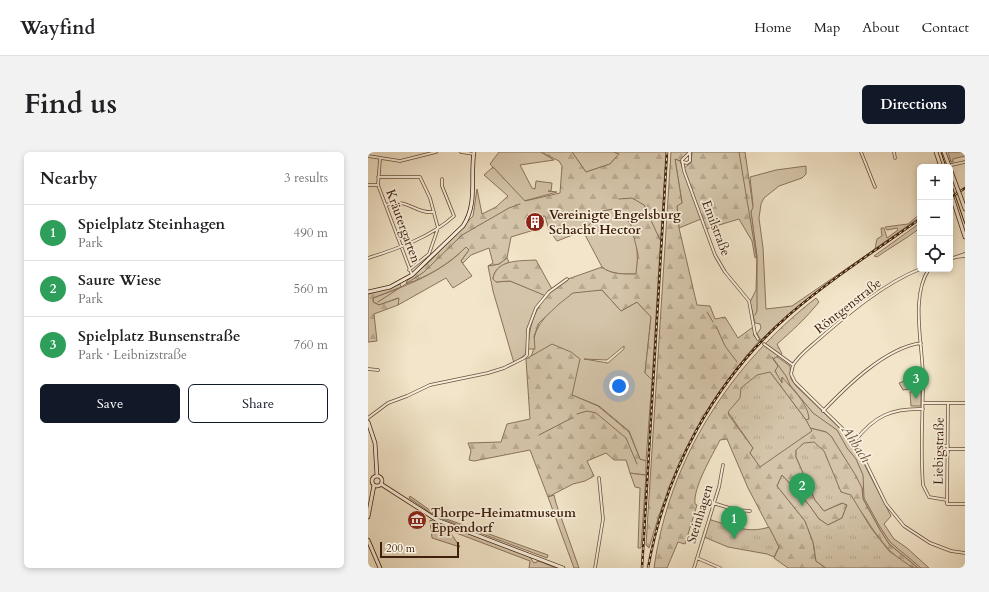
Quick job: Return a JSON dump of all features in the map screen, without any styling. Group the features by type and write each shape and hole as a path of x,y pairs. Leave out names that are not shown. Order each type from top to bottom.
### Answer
{"street":[{"path":"368,156 380,159 406,160 426,153 436,152"},
{"path":"368,292 394,286 412,275 456,234 468,217 472,202 474,153 461,152"},
{"path":"690,152 690,161 687,163 682,162 684,157 690,152"},
{"path":"861,152 875,187"},
{"path":"894,152 895,158"},
{"path":"936,152 941,164"},
{"path":"944,152 949,164 965,162"},
{"name":"Kräutergarten","path":"380,159 378,185 412,275"},
{"name":"Emilstraße","path":"682,162 715,254 725,272 749,301 755,334 758,339"},
{"path":"953,176 965,210"},
{"path":"378,177 421,178 434,212 438,228 429,254 409,270"},
{"path":"368,258 400,246 438,228 454,216 442,186 442,179"},
{"path":"368,186 378,185"},
{"path":"953,200 962,221 965,237"},
{"path":"386,205 400,202 426,212 434,212"},
{"path":"953,258 965,255"},
{"name":"Röntgenstraße","path":"792,365 821,337 862,305 897,280 917,270"},
{"path":"928,272 924,279 920,302 923,403 923,490 929,497 947,500 947,504 965,504"},
{"path":"368,418 388,403 407,396 430,384 488,373 504,368 524,358 527,355 528,329 536,308 549,292 567,280"},
{"path":"823,411 842,390 866,370 895,353 921,342"},
{"path":"764,344 792,365 791,374 796,382 823,411 855,441 886,504 904,526 930,543 951,551 965,553"},
{"path":"368,369 378,370"},
{"path":"923,403 965,403"},
{"name":"Liebigstraße","path":"947,500 948,403"},
{"path":"855,441 879,418 888,413 903,409 923,409"},
{"path":"368,422 375,443 377,476"},
{"path":"948,449 965,449"},
{"name":"Steinhagen","path":"694,568 723,466"},
{"path":"377,476 382,479 381,484"},
{"path":"368,518 374,485 372,479 377,476"},
{"path":"595,568 602,527 599,478"},
{"path":"374,485 381,484 434,519 563,568"},
{"path":"713,503 736,510 750,511"},
{"path":"368,540 369,548 380,568"},
{"path":"697,558 720,568"}],"green space":[{"path":"499,152 541,152 554,160 520,165 532,188 535,189 536,181 552,183 551,191 548,191 557,192 524,201 490,164"},
{"path":"541,152 572,152 586,172 610,164 619,154 614,152 666,152 652,380 645,373 651,317 637,302 621,311 602,290 573,293 539,323 534,336 535,349 528,349 532,321 546,296 510,281 496,282 493,279 495,272 504,264 516,261 536,260 552,289 568,279 602,267 614,273 636,274 638,254 631,225 623,213 613,209 602,211 583,231 557,241 549,230 545,216 531,219 534,230 511,237 507,258 499,264 488,266 493,263 489,248 471,255 463,263 461,261 469,250 466,247 453,259 438,269 406,284 407,281 429,262 473,216 477,189 482,214 496,207 508,196 484,175 493,167 525,201 560,193 562,166 559,161"},
{"path":"572,152 614,152 619,154 610,164 586,172"},
{"path":"671,152 688,152 681,161 675,159 682,203 677,206 679,228 697,305 710,306 715,319 725,317 738,338 753,327 754,336 760,340 721,389 692,437 669,489 649,548 646,545"},
{"path":"692,152 745,152 753,207 751,212 757,257 755,258 752,241 739,219 706,229 684,168 691,163"},
{"path":"948,152 965,152 965,156 953,159 953,162 951,162"},
{"path":"675,159 680,161 701,219 679,228 677,205 682,203"},
{"path":"806,166 806,174 802,178 779,186 764,198 761,204 759,218 763,248 766,309 792,306 869,253 799,306 761,340 757,334 761,328 760,324 755,323 750,302 756,290 757,257 751,212 753,205 750,177 776,170"},
{"path":"613,209 624,214 629,220 635,235 637,274 614,273 602,267 583,231 602,211"},
{"path":"917,216 917,219 875,249 877,239 882,236 881,228 884,228 887,238 898,230 897,228 887,230 885,227 908,224"},
{"path":"917,225 917,230 915,232 877,257 874,256"},
{"path":"466,247 469,250 461,261 472,276 453,288 446,278 398,305 398,298 379,305 373,302 373,298 422,278 446,264"},
{"path":"507,258 509,262 498,269 495,273 493,279 496,282 510,281 545,295 536,309 530,323 526,354 514,363 493,291 488,266 499,264"},
{"path":"400,284 401,287 373,298 373,302 379,305 399,298 398,305 374,314 377,341 368,342 368,294"},
{"path":"602,290 621,311 637,302 651,317 645,373 652,380 646,461 640,459 629,431 599,406 572,395 531,356 537,330 545,317 557,304 574,292","holes":["624,346 624,349 608,363 584,359 607,360"]},
{"path":"816,298 819,302 814,308 777,344 782,354 773,359 778,366 775,371 782,383 782,377 803,402 809,419 806,420 770,372 740,398 728,414 753,448 750,453 760,466 811,431 810,428 826,432 831,436 856,476 862,488 863,499 889,544 918,568 911,567 897,557 883,543 856,506 796,450 796,457 815,500 824,511 843,503 847,505 842,518 828,525 819,519 809,505 782,475 777,486 805,521 813,542 816,561 826,568 788,568 774,558 779,547 748,488 727,439 720,440 700,480 695,497 695,504 697,505 685,544 678,542 667,568 654,568 662,528 674,489 689,452 708,417 731,384 757,353 785,324"},
{"path":"552,344 571,352 580,359 572,395 598,406 629,432 640,459 646,461 646,475 630,473 626,460 614,460 606,453 587,461 594,476 585,481 573,484 548,497 530,450 474,461 469,460 471,451 468,443 501,442 507,424 530,419 526,359"},
{"path":"776,356 790,366 791,379 796,386 852,440 851,443 859,454 891,516 884,524 894,539 907,548 929,568 918,568 889,544 863,499 862,488 831,436 826,432 810,428 806,420 809,419 782,378 782,383 777,378 773,359"},
{"path":"770,372 806,420 812,431 760,467 750,453 753,448 728,412 740,398 741,388 757,375"},
{"path":"913,377 921,377 921,386 910,387 910,389 903,390 899,383 907,380 908,384 913,384"},
{"path":"921,391 921,406 911,406 910,392"},
{"path":"814,442 824,451 841,492 851,495 871,528 889,551 913,568 826,568 816,561 813,542 805,521 777,486 782,475 809,505 819,519 828,525 842,518 847,505 842,503 824,511 815,500 796,457 796,450 804,443"},
{"path":"630,473 646,475 641,548 638,548 640,488 635,487"},
{"path":"554,495 579,568 574,568 548,497"},
{"path":"410,496 438,516 548,555 547,558 437,517 409,498"},
{"path":"710,517 711,520 733,527 754,530 769,527 779,547 774,557 767,554 728,547 704,537"},
{"path":"430,520 446,526 460,547 432,538"},
{"path":"449,527 529,556 534,563 539,561 556,568 529,568 530,561 451,531"}],"waterway":[{"name":"Ahbach","path":"739,152 757,260 757,311 755,315"},
{"path":"619,199 632,198 644,205 660,240"},
{"path":"378,302 424,272 462,235 509,208 520,204"},
{"path":"707,312 713,322"},
{"path":"716,326 725,346 737,362"},
{"name":"Ahbach","path":"772,357 786,376 790,385 813,413 837,430 847,448 856,459 863,475 864,498 880,527 890,542 921,568"},
{"path":"577,414 587,411 596,413 626,438 637,464"},
{"path":"539,435 572,418"}],"tunnel":[{"path":"758,339 764,344"}],"tram line":[{"path":"941,152 945,164"},
{"path":"953,189 965,224"}],"railway":[{"path":"642,568 667,152"},
{"path":"953,196 965,188"},
{"path":"648,568 656,532 667,496 681,462 697,429 716,398 738,368 763,340 790,314 821,289 917,221"}],"place":[{"name":"Vereinigte Engelsburg Schacht Hector","path":"535,222"},
{"name":"Spielplatz Bunsenstraße","path":"916,399"},
{"name":"Saure Wiese","path":"802,506"},
{"name":"Thorpe-Heimatmuseum Eppendorf","path":"417,520"},
{"name":"Spielplatz Steinhagen","path":"734,539"}]}
